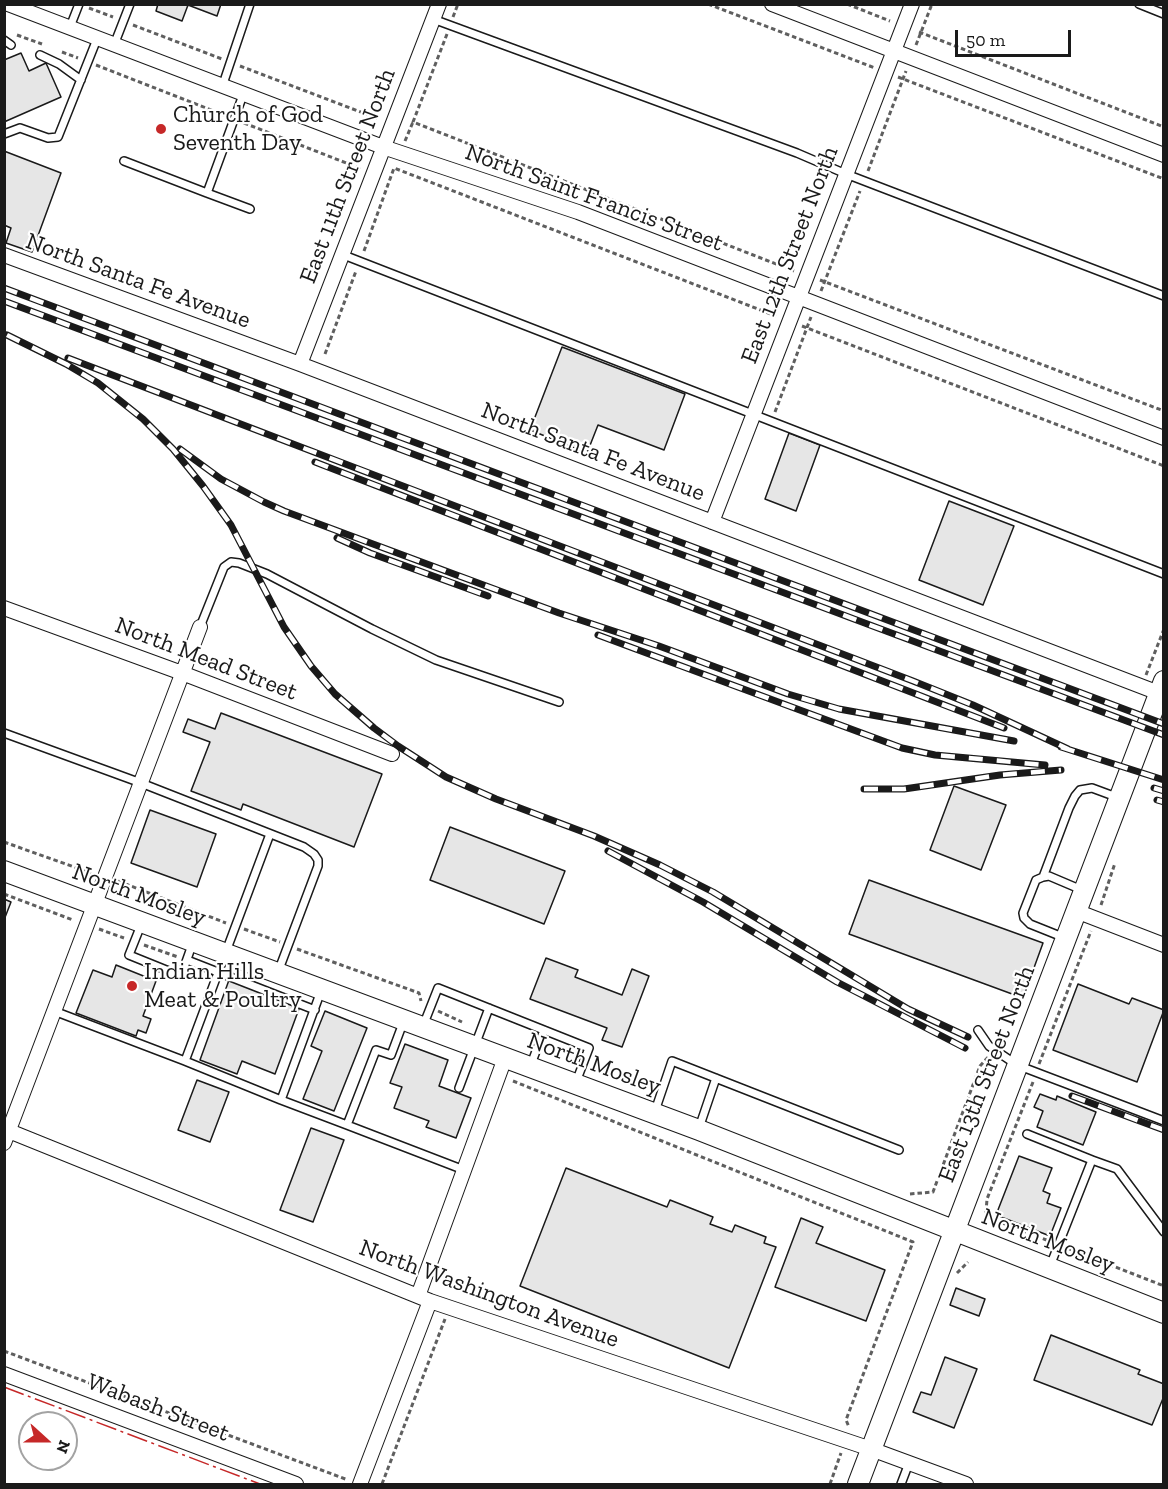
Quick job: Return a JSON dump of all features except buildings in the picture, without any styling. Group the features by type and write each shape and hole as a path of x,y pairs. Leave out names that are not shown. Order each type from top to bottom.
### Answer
{"street":[{"name":"North Saint Francis Street","path":"8,4 383,147 578,212 1164,438"},
{"name":"East 11th Street North","path":"300,364 439,4"},
{"path":"772,4 1164,155"},
{"name":"East 12th Street North","path":"712,522 912,4"},
{"name":"North Santa Fe Avenue","path":"4,255 300,364 1157,689"},
{"name":"North Mead Street","path":"4,608 182,673 392,754"},
{"path":"6,1134 200,627"},
{"name":"East 13th Street North","path":"858,1485 1120,798 1157,689"},
{"name":"North Mosley","path":"4,871 141,923 190,951 222,963 284,976 413,1024 478,1039 505,1058 530,1068 699,1131 1164,1313"},
{"path":"1076,911 1164,945"},
{"path":"356,1483 423,1298 464,1170 505,1058"},
{"name":"North Washington Avenue","path":"6,1134 423,1298 871,1449 966,1485"},
{"name":"Wabash Street","path":"4,1374 296,1485"}],"lane":[{"path":"69,28 79,4"},
{"path":"114,45 130,4"},
{"path":"222,87 250,4"},
{"path":"1139,4 1164,14"},
{"path":"433,18 797,153 1164,296"},
{"path":"4,134 20,128 48,138 58,137 97,39"},
{"path":"40,55 59,64 81,80"},
{"path":"207,193 243,95"},
{"path":"124,161 250,209"},
{"path":"341,254 1164,574"},
{"path":"200,627 224,567 231,562 239,563 267,574 436,660 559,702"},
{"path":"4,733 141,783 304,847 314,854 318,860 318,866 288,945 283,997"},
{"path":"1043,877 1069,808 1080,790 1092,788 1120,798"},
{"path":"185,1061 270,834"},
{"path":"1066,938 1030,924 1024,918 1023,913 1036,880 1043,877 1049,876 1084,891"},
{"path":"141,923 129,955 181,976 190,951"},
{"path":"222,963 283,997 315,1010"},
{"path":"347,1125 376,1050 391,1055 413,1024 430,1008 438,988 589,1048 575,1084"},
{"path":"281,1100 322,990"},
{"path":"459,1088 489,1008"},
{"path":"54,1011 464,1170"},
{"path":"530,1068 544,1030"},
{"path":"978,1030 989,1046 1017,1065 1164,1121"},
{"path":"654,1114 672,1061 899,1150"},
{"path":"699,1131 716,1078"},
{"path":"1027,1134 1117,1169 1164,1232"},
{"path":"1049,1269 1092,1160"},
{"path":"901,1485 909,1463"}],"path":[{"path":"79,4 379,119 413,122 1164,411"},
{"path":"325,354 458,4"},
{"path":"708,4 1164,179"},
{"path":"847,4 1164,127"},
{"path":"774,415 932,4"},
{"path":"359,168 394,168 1164,466"},
{"path":"1157,689 1164,629"},
{"path":"4,842 419,993 422,1005 478,1039"},
{"path":"1116,859 1096,919 987,1199 986,1212 992,1219 1164,1286"},
{"path":"902,1194 933,1192 980,1065 995,1050"},
{"path":"830,1485 849,1429 846,1420 913,1242"},
{"path":"382,1485 445,1317"},
{"path":"4,1351 356,1483"}],"railway":[{"path":"4,288 1164,724"},
{"path":"4,301 1164,735"},
{"path":"7,335 66,364 98,383 143,419 173,449 231,525 284,627 311,666 335,694 398,746 446,777 496,799 594,836 660,865 713,892 908,1009 968,1037"},
{"path":"68,358 913,681 973,705 1068,749"},
{"path":"180,449 221,479 284,511 559,613 659,646 788,694 839,709 1014,741"},
{"path":"315,462 1004,728"},
{"path":"337,538 370,553 488,596"},
{"path":"598,635 902,748 935,755 1045,765"},
{"path":"1061,747 1164,780"},
{"path":"864,789 904,789 1000,775 1061,770"},
{"path":"1154,788 1164,791"},
{"path":"1157,800 1164,802"},
{"path":"608,851 703,902 837,982 965,1048"},
{"path":"1072,1096 1164,1130"}],"power":[{"path":"4,1387 260,1484"}],"place":[{"name":"Church of God Seventh Day","path":"161,129"},
{"name":"Indian Hills Meat & Poultry","path":"132,986"}]}
